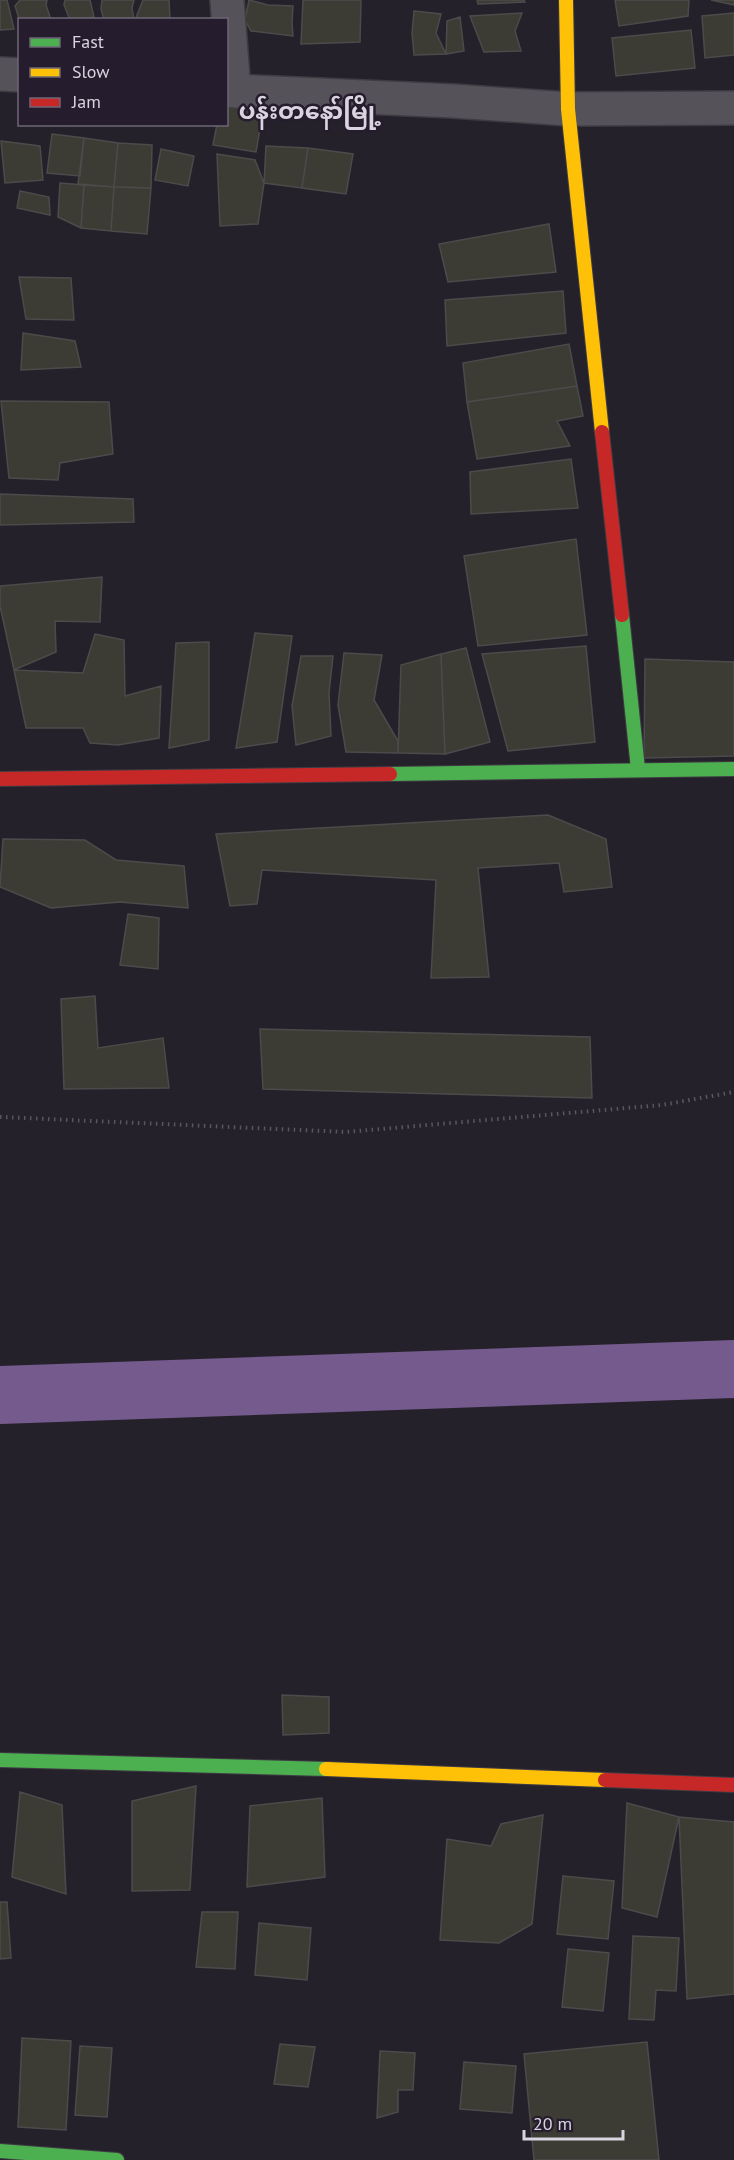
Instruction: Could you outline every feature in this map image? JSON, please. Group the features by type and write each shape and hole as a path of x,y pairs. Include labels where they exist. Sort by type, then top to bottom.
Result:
{"street":[{"path":"227,0 228,18"},
{"path":"566,0 568,109 638,769"},
{"path":"228,30 230,91 568,109 734,108"},
{"path":"0,74 18,75"},
{"path":"0,780 734,769"},
{"path":"0,1760 369,1770 734,1785"},
{"path":"0,2151 117,2160"}],"path":[{"path":"0,1117 346,1132 662,1105 734,1092"}],"building":[{"path":"0,0 7,0 14,29 0,30"},
{"path":"20,0 47,0 46,5 50,18 19,18 15,6"},
{"path":"65,0 90,0 94,17 69,18 64,5"},
{"path":"102,0 134,0 132,8 134,18 103,18"},
{"path":"143,0 169,0 170,18 136,18"},
{"path":"249,0 268,5 293,6 293,36 251,31 245,20"},
{"path":"303,0 361,0 360,42 301,44"},
{"path":"477,0 524,0 525,2 478,4"},
{"path":"615,0 689,0 688,16 619,26"},
{"path":"711,0 734,0 734,5"},
{"path":"414,11 441,14 436,33 446,54 414,55 412,33"},
{"path":"522,13 515,31 521,51 484,52 470,16"},
{"path":"734,13 734,55 705,58 702,16"},
{"path":"460,17 464,51 446,54 447,21"},
{"path":"691,30 695,68 616,76 612,38"},
{"path":"228,105 263,111 256,152 213,145 217,126 228,126"},
{"path":"52,134 84,138 80,176 47,173"},
{"path":"84,138 118,143 114,187 78,184"},
{"path":"1,141 40,146 43,180 5,183"},
{"path":"118,143 152,145 151,188 114,187"},
{"path":"266,146 308,148 302,188 264,183"},
{"path":"308,148 353,154 346,194 302,188"},
{"path":"161,149 194,156 188,186 155,180"},
{"path":"217,154 255,160 264,183 258,224 220,226"},
{"path":"60,183 84,185 81,228 58,217"},
{"path":"84,185 114,187 111,231 81,228"},
{"path":"114,187 151,188 147,234 111,231"},
{"path":"20,191 49,197 50,215 17,208"},
{"path":"549,224 556,272 448,282 439,244"},
{"path":"19,277 71,278 74,320 26,319"},
{"path":"563,291 566,333 447,346 445,300"},
{"path":"23,333 75,341 81,367 21,370"},
{"path":"569,344 577,386 467,402 463,363"},
{"path":"577,386 583,416 557,421 570,446 477,459 467,402"},
{"path":"1,401 109,402 113,454 60,463 58,480 9,478"},
{"path":"571,459 578,508 471,514 470,472"},
{"path":"0,494 133,499 134,522 0,525"},
{"path":"576,539 587,635 478,646 464,556"},
{"path":"102,577 100,622 55,621 56,652 14,670 0,606 0,586"},
{"path":"255,633 292,636 277,742 236,748"},
{"path":"95,634 124,640 125,696 161,686 159,738 118,745 90,743 83,728 26,728 14,670 83,673"},
{"path":"209,642 209,740 169,748 176,643"},
{"path":"586,646 595,742 508,751 482,654"},
{"path":"466,648 490,742 445,754 441,654"},
{"path":"344,653 382,655 374,700 398,741 398,753 346,752 338,705"},
{"path":"441,654 445,754 398,753 401,665"},
{"path":"301,656 333,656 329,693 331,736 296,745 292,706"},
{"path":"645,659 734,662 734,756 644,758"},
{"path":"548,815 606,839 612,887 564,892 559,863 478,868 489,977 431,978 436,880 262,870 257,904 230,906 216,834"},
{"path":"3,839 85,840 116,860 184,866 188,908 120,902 51,908 0,887"},
{"path":"128,914 159,918 158,969 120,965"},
{"path":"95,996 98,1048 163,1038 169,1088 64,1089 61,999"},
{"path":"260,1029 590,1037 592,1098 263,1089"},
{"path":"282,1695 329,1697 329,1733 283,1735"},
{"path":"196,1786 190,1890 132,1891 132,1801"},
{"path":"20,1792 62,1805 66,1894 12,1877"},
{"path":"322,1798 325,1877 247,1887 250,1806"},
{"path":"627,1803 679,1817 657,1917 622,1908"},
{"path":"543,1815 532,1924 499,1943 440,1940 447,1839 491,1846 501,1824"},
{"path":"679,1817 734,1822 734,1994 687,1999"},
{"path":"563,1876 614,1881 608,1939 557,1934"},
{"path":"0,1902 7,1902 11,1958 0,1959"},
{"path":"202,1912 238,1912 235,1969 196,1967"},
{"path":"259,1923 311,1928 307,1980 255,1975"},
{"path":"633,1936 679,1938 676,1991 656,1990 654,2020 629,2019"},
{"path":"568,1949 609,1953 603,2011 562,2007"},
{"path":"22,2038 71,2041 66,2130 18,2127"},
{"path":"647,2042 659,2160 534,2160 524,2054"},
{"path":"280,2044 315,2047 308,2087 274,2084"},
{"path":"80,2046 112,2048 107,2117 75,2115"},
{"path":"380,2051 415,2053 413,2090 398,2090 398,2112 377,2118"},
{"path":"464,2062 516,2066 512,2113 460,2109"}],"waterway":[{"path":"0,1395 734,1369"}],"traffic: fast":[{"path":"622,615 638,769"},
{"path":"390,774 734,769"},
{"path":"0,1760 326,1769"},
{"path":"0,2151 117,2160"}],"traffic: slow":[{"path":"566,0 568,109 602,432"},
{"path":"326,1769 605,1780"}],"traffic: jam":[{"path":"602,432 622,615"},
{"path":"0,779 390,774"},
{"path":"605,1780 734,1785"}],"district":[{"name":"ပန်းတနော်မြို့","path":"310,110"}]}
